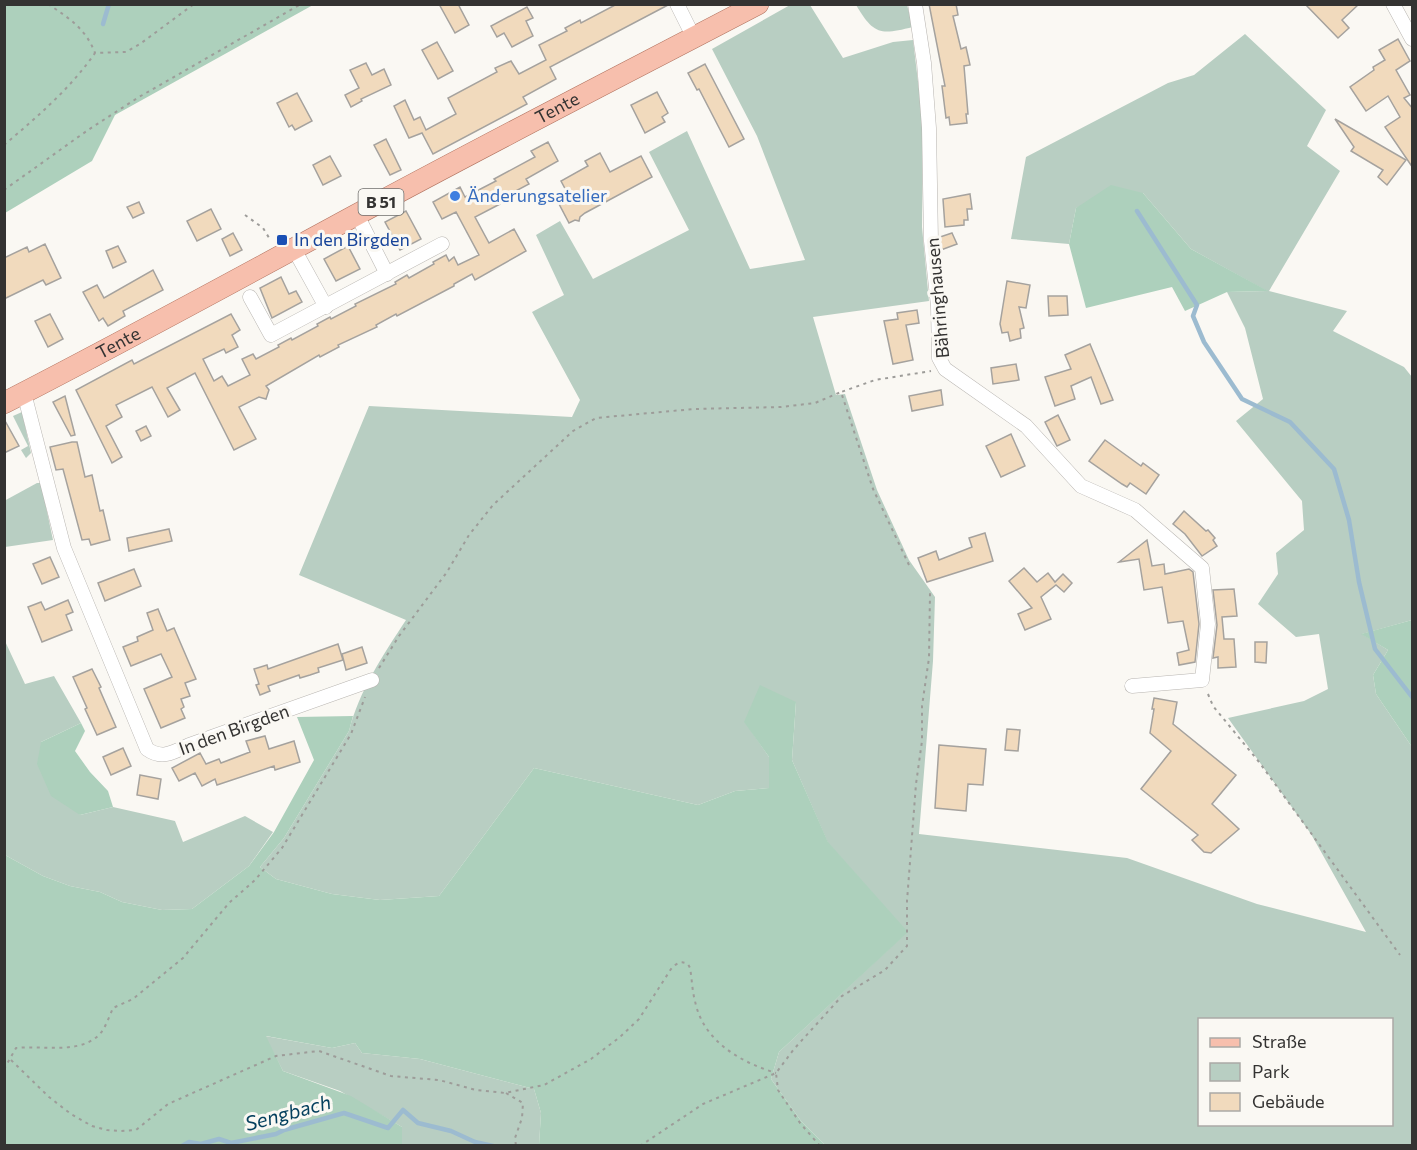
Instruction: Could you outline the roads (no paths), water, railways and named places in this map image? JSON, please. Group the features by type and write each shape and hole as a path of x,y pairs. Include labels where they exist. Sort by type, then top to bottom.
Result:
{"main road":[{"name":"Tente","path":"4,402 758,4"}],"street":[{"path":"676,4 694,38"},
{"name":"Bähringhausen","path":"915,4 924,63 929,128 931,241 938,306 939,358 945,369 1026,426 1081,486 1135,510 1202,568 1208,624 1202,680 1132,686"},
{"path":"1393,4 1413,39"},
{"path":"357,214 387,274"},
{"path":"250,297 271,335 442,244"},
{"path":"287,252 326,307"},
{"name":"In den Birgden","path":"24,393 64,548 147,749 158,755 171,754 189,745 372,680"}],"waterway":[{"path":"103,24 109,4"},
{"path":"1137,211 1197,305 1193,316 1204,342 1242,399 1290,422 1334,469 1349,520 1359,582 1375,649 1412,697"},
{"name":"Sengbach","path":"182,1146 189,1142 201,1144 219,1139 231,1143 276,1134 344,1113 388,1128 403,1110 418,1123 451,1131 475,1142 493,1146"}],"place":[{"name":"Änderungsatelier","path":"455,196"},
{"name":"In den Birgden","path":"282,240"}]}
